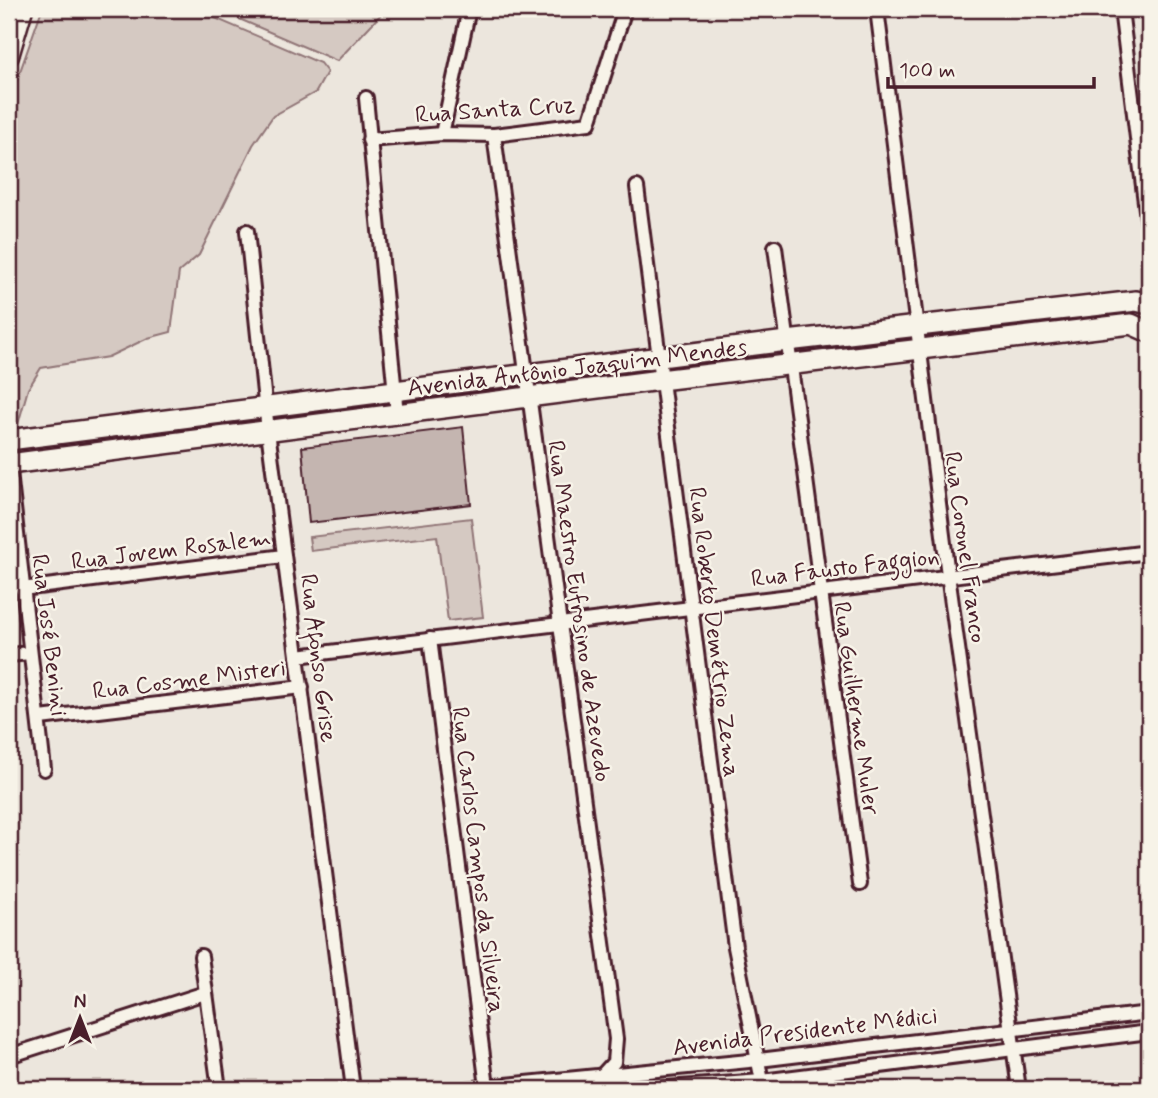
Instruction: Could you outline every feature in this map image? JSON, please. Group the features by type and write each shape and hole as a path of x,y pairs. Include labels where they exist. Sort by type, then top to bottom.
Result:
{"main road":[{"path":"9,57 23,9"},
{"name":"Avenida Antônio Joaquim Mendes","path":"9,440 658,360 787,341 1136,302 1149,304"},
{"name":"Avenida Antônio Joaquim Mendes","path":"9,464 918,348 1131,324 1149,332"}],"street":[{"path":"442,134 469,9"},
{"name":"Rua Santa Cruz","path":"369,140 442,134 494,135 589,123 625,9"},
{"name":"Rua Coronel Franco","path":"877,9 918,348 1019,1089"},
{"path":"1121,9 1149,234"},
{"path":"366,98 397,414"},
{"name":"Rua Maestro Eufrosino de Azevedo","path":"494,135 616,1039 614,1062 603,1074 601,1089"},
{"name":"Rua Roberto Demétrio Zema","path":"637,187 735,947 762,1081"},
{"name":"Rua Afonso Grise","path":"247,231 268,431 353,1089"},
{"name":"Rua Guilherme Muler","path":"775,247 860,884"},
{"name":"Rua José Benini","path":"9,464 44,769"},
{"name":"Rua Fausto Faggion","path":"297,656 1149,552"},
{"name":"Rua Jovem Rosalem","path":"22,589 284,556"},
{"name":"Rua Carlos Campos da Silveira","path":"430,639 487,1087"},
{"path":"9,655 30,653"},
{"name":"Rua Cosme Misteri","path":"40,718 302,687"},
{"path":"201,956 219,1089"},
{"path":"9,1056 205,993"},
{"name":"Avenida Presidente Médici","path":"466,1089 759,1060 1149,1013"},
{"name":"Avenida Presidente Médici","path":"654,1089 762,1081 1013,1047 1149,1032"},
{"path":"878,1044 881,1064"}],"shaded area":[{"path":"42,9 194,9 320,63 327,72 316,92 273,116 253,145 199,255 179,272 171,332 148,338 108,357 41,368 28,389 17,428 9,428 9,103"},
{"path":"216,9 386,9 337,61"},
{"path":"1149,24 1149,110 1140,32 1144,25"},
{"path":"895,336 898,343 803,356 801,353 805,348"},
{"path":"764,354 768,358 683,368 687,364"},
{"path":"632,370 637,375 552,385 556,380"},
{"path":"504,385 507,387 507,393 423,400 427,395"},
{"path":"369,404 374,408 289,418 293,414"},
{"path":"471,518 483,617 448,621 437,536 311,551 309,537"}],"building":[{"path":"463,427 471,504 309,523 302,447"}]}
